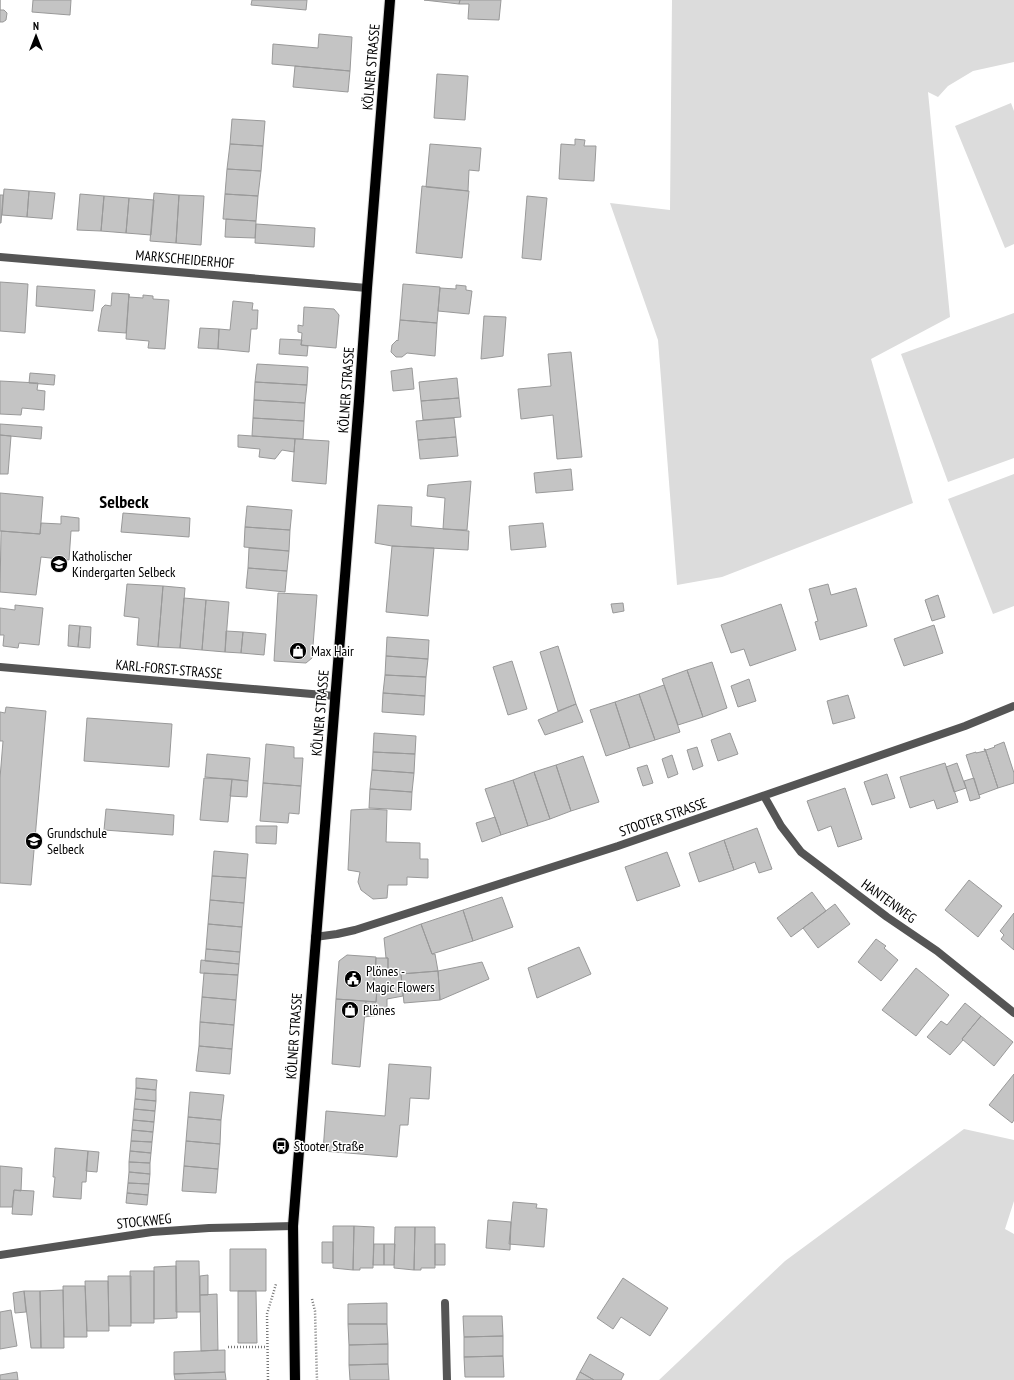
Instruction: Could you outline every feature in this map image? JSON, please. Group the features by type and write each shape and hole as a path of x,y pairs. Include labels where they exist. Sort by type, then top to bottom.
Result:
{"main road":[{"name":"KÖLNER STRASSE","path":"295,1380 293,1226 315,937 360,401 367,288 390,0"}],"street":[{"name":"MARKSCHEIDERHOF","path":"0,257 367,288"},
{"name":"KARL-FORST-STRASSE","path":"0,667 335,696"},
{"name":"STOOTER STRASSE","path":"315,937 355,930 618,846 965,726 1014,706"},
{"name":"HANTENWEG","path":"764,796 780,826 801,852 887,917 937,951 1014,1013"},
{"name":"STOCKWEG","path":"0,1255 152,1232 209,1228 293,1226"},
{"path":"445,1303 447,1380"}],"path":[{"path":"268,1380 267,1314 278,1277"},
{"path":"228,1347 268,1347"}],"shaded area":[{"path":"672,0 1014,0 1014,62 973,71 948,86 938,97 928,92 950,317 871,359 913,503 722,577 677,585 658,340 610,203 670,210"},
{"path":"1011,103 1014,111 1014,244 1005,248 955,126"},
{"path":"1014,313 1014,458 948,482 901,354"},
{"path":"1014,474 1014,606 993,614 948,499"},
{"path":"964,1129 1014,1140 1014,1201 1005,1229 1014,1234 1014,1380 659,1380 785,1261"}],"building":[{"path":"33,0 71,0 70,15 32,12"},
{"path":"252,0 307,0 306,10 251,5"},
{"path":"424,0 460,0 459,4"},
{"path":"460,0 501,0 499,20 468,19 469,4 459,4"},
{"path":"0,10 4,10 7,13 6,20 3,22 0,22"},
{"path":"319,34 352,37 350,71 272,64 273,44 318,48"},
{"path":"295,66 350,71 348,92 293,87"},
{"path":"437,74 468,76 465,120 434,118"},
{"path":"232,119 265,121 263,146 230,144"},
{"path":"575,139 585,140 584,146 596,146 594,181 559,179 561,144 575,145"},
{"path":"230,144 263,146 261,171 227,169"},
{"path":"430,144 481,148 479,171 469,170 468,191 426,187"},
{"path":"227,169 261,171 258,196 225,194"},
{"path":"422,186 469,191 462,258 416,253"},
{"path":"4,189 29,191 27,217 2,215"},
{"path":"29,191 55,193 52,219 27,217"},
{"path":"154,193 179,195 176,243 150,241"},
{"path":"80,194 104,196 101,231 77,230"},
{"path":"225,194 258,196 256,221 223,219"},
{"path":"0,195 3,195 1,223 0,223"},
{"path":"179,195 204,196 201,245 176,243"},
{"path":"104,196 129,198 126,233 101,231"},
{"path":"527,196 547,198 541,260 522,258"},
{"path":"129,198 154,200 151,235 126,233"},
{"path":"226,219 256,221 255,238 225,237"},
{"path":"256,224 315,228 314,247 255,243"},
{"path":"0,282 28,284 25,333 0,331"},
{"path":"403,284 440,287 437,323 400,320"},
{"path":"456,285 466,286 466,290 472,291 469,314 438,311 440,288 456,289"},
{"path":"37,286 95,290 93,311 36,306"},
{"path":"112,293 129,294 126,333 98,331 102,308 105,305 111,306"},
{"path":"129,294 129,297 143,298 143,295 153,296 153,299 169,300 165,349 148,348 149,341 126,339"},
{"path":"233,301 253,303 252,310 258,310 257,329 251,329 249,352 218,349 219,329 230,330"},
{"path":"304,307 334,309 339,315 336,348 301,345 302,333 298,332 298,325 303,326"},
{"path":"484,316 506,317 503,356 481,359"},
{"path":"400,320 437,323 435,356 407,353 402,357 396,357 391,352 392,345 397,340 398,341"},
{"path":"200,328 219,329 218,349 198,348"},
{"path":"280,339 302,340 301,345 308,346 307,356 279,354"},
{"path":"571,352 582,457 557,459 553,415 521,419 518,389 551,386 548,354"},
{"path":"257,364 308,367 307,385 255,382"},
{"path":"412,368 414,389 393,391 391,371"},
{"path":"30,373 55,375 54,385 29,383"},
{"path":"457,378 459,398 421,401 419,382"},
{"path":"0,381 38,383 37,390 45,391 44,410 22,408 21,415 0,414"},
{"path":"255,382 307,385 305,403 254,400"},
{"path":"459,398 461,417 423,420 421,401"},
{"path":"254,400 305,403 304,421 253,418"},
{"path":"253,418 304,421 303,439 252,436"},
{"path":"454,418 456,437 418,440 416,421"},
{"path":"0,424 42,427 41,439 0,435"},
{"path":"0,435 11,436 8,474 0,474"},
{"path":"238,435 295,439 294,452 282,450 275,459 259,457 260,449 238,447"},
{"path":"456,437 458,456 420,459 418,440"},
{"path":"295,439 329,441 326,484 292,481"},
{"path":"571,469 573,490 536,493 534,473"},
{"path":"471,481 467,530 443,529 445,498 427,496 428,485"},
{"path":"0,493 43,497 40,534 0,531"},
{"path":"378,505 412,507 411,526 469,531 468,550 392,546 375,543"},
{"path":"247,506 292,510 290,530 245,527"},
{"path":"123,513 190,518 189,537 121,532"},
{"path":"61,516 79,518 79,531 71,531 69,560 41,557 36,595 0,592 1,531 40,534 41,523 61,524"},
{"path":"543,523 546,547 511,550 509,526"},
{"path":"245,527 290,530 289,551 244,547"},
{"path":"392,546 434,548 428,616 386,612"},
{"path":"249,548 289,551 287,571 248,568"},
{"path":"248,568 287,571 285,592 246,588"},
{"path":"127,584 163,586 158,647 137,645 139,618 124,616"},
{"path":"828,584 831,595 856,588 867,626 820,640 815,622 818,621 809,589"},
{"path":"163,586 185,588 180,648 158,647"},
{"path":"278,593 317,595 312,658 306,663 274,661"},
{"path":"938,595 945,617 932,621 925,600"},
{"path":"184,598 206,600 202,650 180,648"},
{"path":"206,600 229,602 225,652 202,650"},
{"path":"623,603 624,611 613,613 611,604"},
{"path":"781,604 796,650 750,666 744,649 731,653 721,625"},
{"path":"15,605 43,608 39,645 19,643 18,648 3,646 4,635 0,635 0,608 15,610"},
{"path":"69,625 80,626 78,647 68,646"},
{"path":"934,625 943,653 904,666 894,639"},
{"path":"80,626 91,627 90,648 78,647"},
{"path":"226,631 243,632 241,653 225,652"},
{"path":"243,632 266,634 264,655 241,653"},
{"path":"387,637 429,640 428,659 386,656"},
{"path":"558,646 576,704 558,711 540,652"},
{"path":"386,656 428,659 426,677 385,675"},
{"path":"512,661 527,709 508,715 493,667"},
{"path":"712,662 727,708 703,717 687,670"},
{"path":"687,670 703,717 678,725 662,679"},
{"path":"385,675 426,677 425,696 383,693"},
{"path":"749,679 756,701 738,707 731,686"},
{"path":"664,685 680,732 655,740 639,694"},
{"path":"383,693 425,696 424,715 382,712"},
{"path":"639,694 655,740 630,748 615,702"},
{"path":"848,695 855,718 833,724 827,701"},
{"path":"615,702 630,748 606,756 590,710"},
{"path":"576,704 583,722 545,735 538,720"},
{"path":"6,707 46,711 31,885 0,883 0,778 3,741 0,741 0,712 5,713"},
{"path":"87,718 172,724 169,767 84,761"},
{"path":"374,733 416,736 415,754 373,752"},
{"path":"730,733 738,754 718,761 711,740"},
{"path":"1004,742 1014,773 1014,783 998,788 985,749 995,747 994,746"},
{"path":"266,744 294,747 294,758 303,758 301,786 263,783"},
{"path":"697,747 703,766 693,770 687,750"},
{"path":"985,749 998,788 979,795 966,755 985,751"},
{"path":"373,752 415,754 414,773 372,770"},
{"path":"207,754 250,758 248,781 205,777"},
{"path":"672,755 678,774 668,778 662,759"},
{"path":"583,756 599,802 571,811 556,765"},
{"path":"945,763 958,802 937,809 934,800 910,808 900,777"},
{"path":"957,763 966,788 954,792 946,767"},
{"path":"556,765 571,811 550,819 534,772"},
{"path":"647,765 653,783 643,786 637,768"},
{"path":"372,770 414,773 412,792 370,789"},
{"path":"534,772 550,819 528,826 513,780"},
{"path":"887,774 895,798 872,805 864,782"},
{"path":"204,778 232,779 228,822 200,820"},
{"path":"974,778 980,798 970,801 964,781"},
{"path":"232,779 248,781 247,797 230,796"},
{"path":"513,780 528,826 501,835 485,789"},
{"path":"263,783 301,786 299,814 289,813 288,823 260,821"},
{"path":"845,788 862,839 838,847 831,826 818,831 807,801"},
{"path":"370,789 412,792 411,810 369,808"},
{"path":"106,809 174,815 173,835 104,830"},
{"path":"351,810 387,810 386,842 420,843 420,859 428,859 428,878 407,877 407,885 388,885 387,898 373,899 361,890 358,882 360,872 348,870"},
{"path":"495,817 501,835 482,842 476,823"},
{"path":"256,826 277,826 276,844 256,843"},
{"path":"757,828 772,869 759,873 755,862 734,870 724,840"},
{"path":"724,840 734,870 699,882 689,853"},
{"path":"214,851 248,854 246,878 212,876"},
{"path":"667,852 680,886 637,901 625,867"},
{"path":"212,876 246,878 244,903 210,900"},
{"path":"969,880 1002,906 978,937 945,910"},
{"path":"812,892 826,911 791,937 777,918"},
{"path":"502,897 513,927 473,941 463,910"},
{"path":"210,900 244,903 242,927 208,924"},
{"path":"835,904 850,924 818,948 803,928"},
{"path":"463,910 473,941 432,954 421,924"},
{"path":"1014,913 1014,950 1001,939 1004,935 1000,931"},
{"path":"208,924 242,927 240,952 206,949"},
{"path":"421,924 432,954 435,954 438,971 388,975 388,958 386,958 384,938"},
{"path":"876,939 886,946 884,948 898,960 881,981 858,962"},
{"path":"579,947 591,974 537,998 528,968"},
{"path":"206,949 240,952 239,964 205,961"},
{"path":"347,955 376,957 373,989 377,989 376,1002 336,999 339,961"},
{"path":"376,958 388,958 388,971 375,972"},
{"path":"201,960 239,964 238,975 200,973"},
{"path":"482,962 489,979 440,1000 438,971"},
{"path":"916,968 949,995 916,1036 882,1010"},
{"path":"388,971 388,975 401,974 403,996 387,999 387,1014 364,1017 366,1001 376,1002 377,989 373,989 375,972"},
{"path":"438,971 440,1000 404,1003 401,974"},
{"path":"204,973 238,975 236,1000 202,997"},
{"path":"202,997 236,1000 234,1025 200,1022"},
{"path":"336,999 366,1001 360,1067 332,1064"},
{"path":"965,1003 981,1016 950,1055 927,1037 941,1021 947,1025"},
{"path":"981,1016 1013,1042 994,1066 962,1039"},
{"path":"200,1022 234,1025 232,1049 199,1046"},
{"path":"199,1046 232,1049 230,1074 196,1071"},
{"path":"389,1064 431,1067 429,1099 410,1098 408,1125 400,1125 397,1157 323,1151 326,1111 385,1116"},
{"path":"1014,1074 1014,1120 1012,1123 989,1105"},
{"path":"136,1078 157,1080 156,1090 136,1088"},
{"path":"136,1088 156,1090 156,1101 135,1099"},
{"path":"190,1092 224,1095 221,1120 188,1117"},
{"path":"135,1099 156,1101 155,1111 134,1109"},
{"path":"134,1109 155,1111 154,1122 133,1120"},
{"path":"188,1117 221,1120 220,1144 186,1141"},
{"path":"133,1120 154,1122 153,1132 132,1130"},
{"path":"132,1130 153,1132 152,1142 131,1141"},
{"path":"131,1141 152,1142 151,1153 130,1151"},
{"path":"186,1141 220,1144 218,1169 184,1166"},
{"path":"55,1148 88,1151 86,1182 82,1182 81,1199 53,1197"},
{"path":"88,1151 99,1152 97,1172 86,1171"},
{"path":"130,1151 151,1153 150,1163 129,1162"},
{"path":"129,1162 150,1163 150,1174 129,1172"},
{"path":"0,1166 22,1168 21,1191 14,1190 12,1207 0,1207"},
{"path":"184,1166 218,1169 216,1193 182,1191"},
{"path":"129,1172 150,1174 149,1184 128,1183"},
{"path":"128,1183 149,1184 148,1195 127,1193"},
{"path":"14,1190 34,1191 32,1215 12,1214"},
{"path":"127,1193 148,1195 147,1205 126,1203"},
{"path":"513,1202 537,1204 536,1208 547,1209 544,1247 509,1244"},
{"path":"488,1220 511,1222 510,1250 486,1248"},
{"path":"333,1226 354,1226 353,1270 333,1268"},
{"path":"354,1226 374,1227 373,1268 360,1268 360,1270 353,1270"},
{"path":"395,1227 415,1227 414,1270 394,1268"},
{"path":"415,1227 435,1227 435,1268 421,1268 421,1270 414,1270"},
{"path":"322,1242 333,1242 333,1263 322,1263"},
{"path":"374,1244 384,1244 384,1265 373,1265"},
{"path":"384,1244 395,1244 394,1265 384,1265"},
{"path":"435,1244 445,1244 445,1265 435,1265"},
{"path":"230,1249 266,1249 266,1291 230,1291"},
{"path":"176,1261 199,1261 200,1312 176,1312"},
{"path":"176,1266 177,1318 154,1319 154,1267"},
{"path":"130,1271 154,1271 154,1323 131,1323"},
{"path":"208,1275 208,1295 200,1295 200,1276"},
{"path":"108,1276 131,1276 131,1326 109,1326"},
{"path":"623,1278 668,1308 650,1336 621,1317 613,1329 597,1318"},
{"path":"85,1281 108,1281 109,1331 87,1331"},
{"path":"63,1286 85,1286 87,1337 64,1337"},
{"path":"63,1290 64,1348 41,1348 40,1291"},
{"path":"24,1291 26,1312 15,1313 13,1293"},
{"path":"24,1291 40,1291 41,1348 31,1348"},
{"path":"238,1291 256,1291 257,1343 238,1343"},
{"path":"217,1294 218,1350 201,1351 200,1295"},
{"path":"387,1303 387,1324 348,1324 348,1304"},
{"path":"11,1310 17,1346 0,1349 0,1312"},
{"path":"463,1316 502,1316 503,1336 464,1337"},
{"path":"348,1324 387,1324 388,1344 349,1345"},
{"path":"503,1336 503,1356 464,1357 464,1337"},
{"path":"388,1344 388,1364 349,1365 349,1345"},
{"path":"225,1350 225,1372 174,1374 174,1352"},
{"path":"590,1354 624,1374 621,1380 594,1380 580,1372"},
{"path":"503,1356 504,1377 465,1377 464,1357"},
{"path":"388,1364 389,1380 350,1380 349,1365"},
{"path":"17,1372 18,1380 0,1380 0,1375"},
{"path":"225,1372 226,1380 175,1380 174,1374"},
{"path":"580,1372 594,1380 576,1380"}],"place":[{"name":"Katholischer Kindergarten Selbeck","path":"59,564"},
{"name":"Max Hair","path":"298,651"},
{"name":"Grundschule Selbeck","path":"34,841"},
{"name":"Plönes - Magic Flowers","path":"353,979"},
{"name":"Plönes","path":"350,1010"},
{"name":"Stooter Straße","path":"281,1146"}],"district":[{"name":"Selbeck","path":"124,502"}]}
